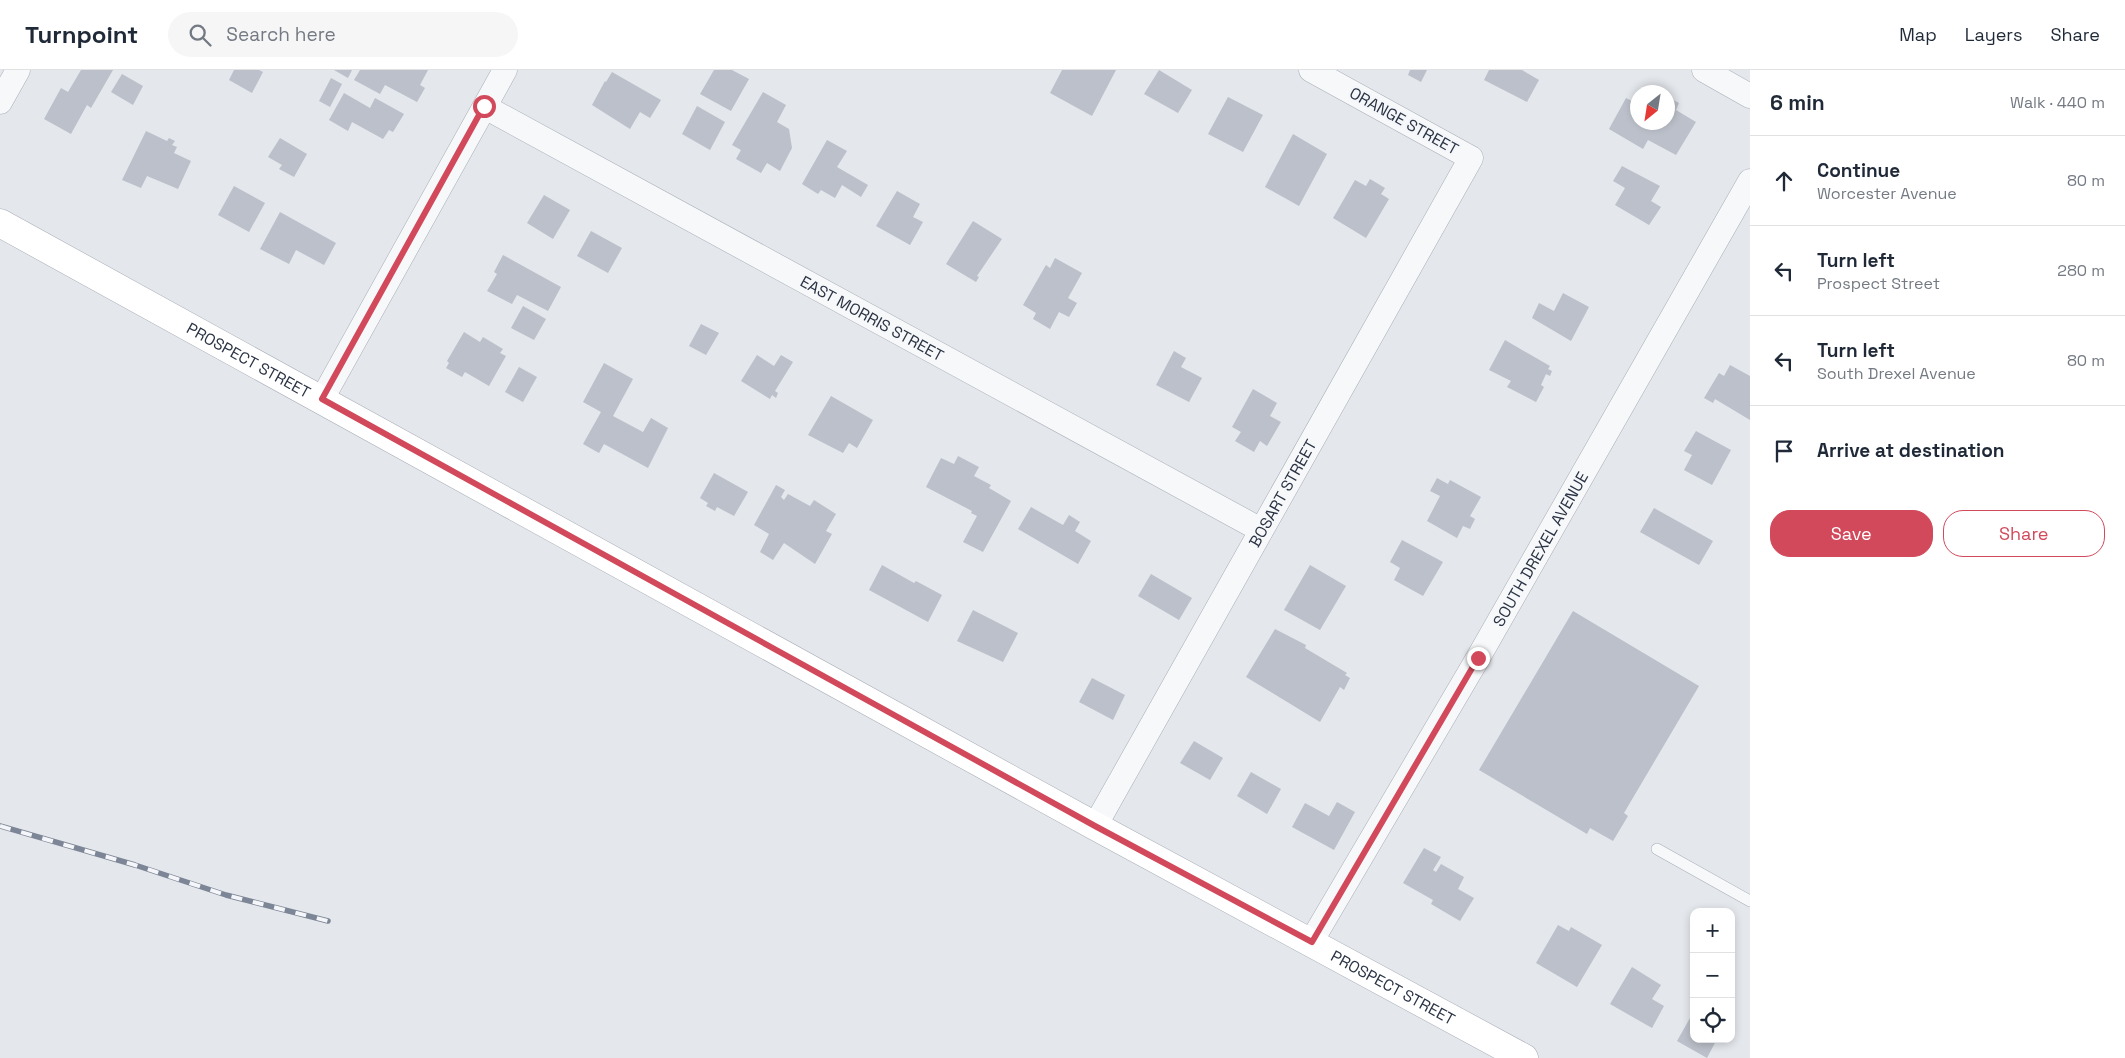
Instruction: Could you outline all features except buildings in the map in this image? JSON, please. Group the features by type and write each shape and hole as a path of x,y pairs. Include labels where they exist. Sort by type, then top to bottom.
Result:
{"main road":[{"name":"PROSPECT STREET","path":"0,223 1095,826 1524,1058"}],"street":[{"path":"322,399 505,70"},
{"name":"ORANGE STREET","path":"1311,70 1471,158"},
{"path":"1704,70 1750,96"},
{"name":"EAST MORRIS STREET","path":"484,106 1261,530"},
{"name":"BOSART STREET","path":"1095,826 1471,158"},
{"name":"SOUTH DREXEL AVENUE","path":"1312,942 1478,658 1750,180"}],"lane":[{"path":"1657,849 1750,901"}],"railway":[{"path":"0,826 135,865 226,895 328,921"}],"route":[{"path":"484,106 322,399 1095,826 1312,942 1478,658"}]}
